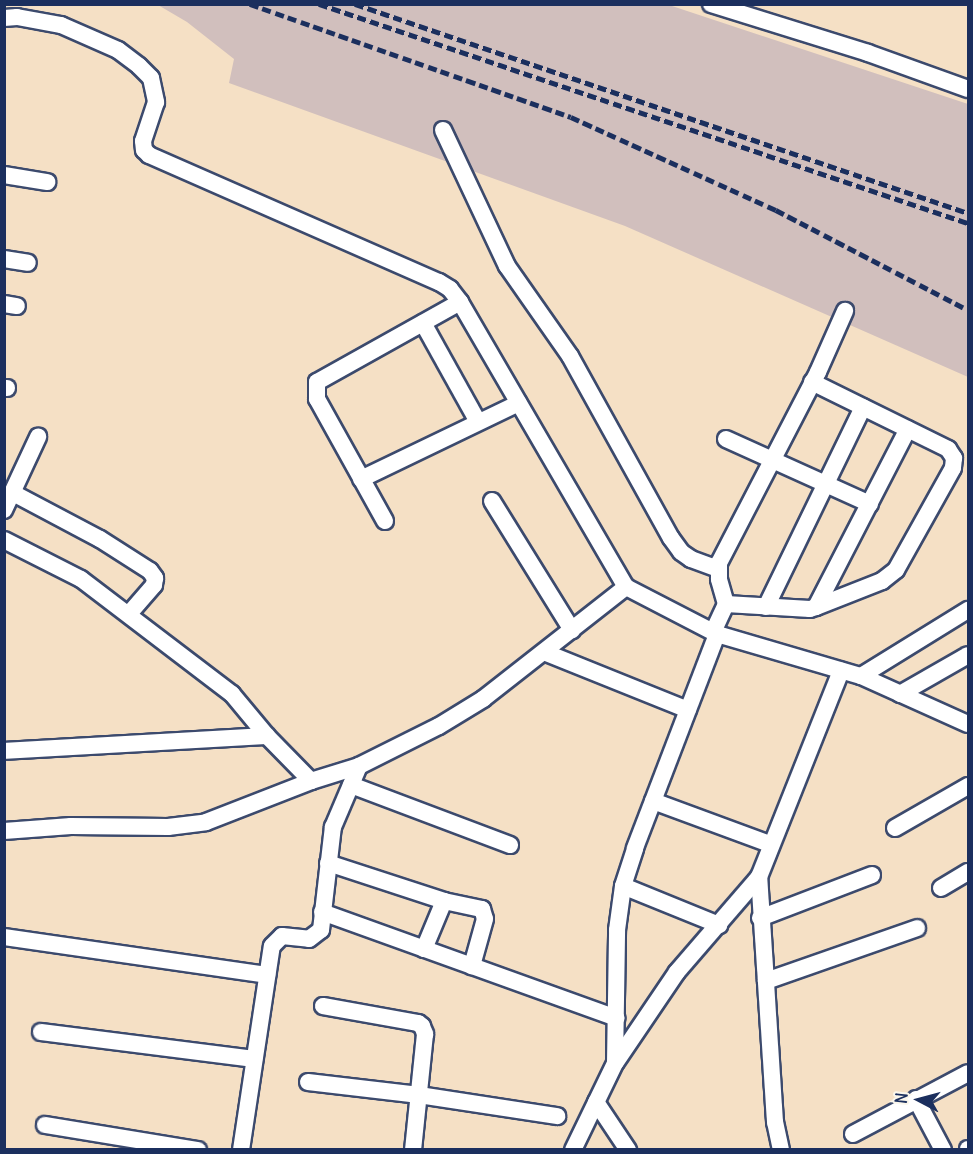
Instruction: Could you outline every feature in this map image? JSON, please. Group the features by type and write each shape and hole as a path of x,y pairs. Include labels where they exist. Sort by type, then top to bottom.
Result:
{"street":[{"path":"711,4 763,12 969,89"},
{"path":"4,18 17,17 61,25 118,50 152,78 156,102 143,141 144,150 149,155 439,282 460,302 626,587 715,633 861,676 969,724"},
{"path":"443,130 507,266 570,356 671,538 681,552 691,559 718,569"},
{"path":"4,175 47,182"},
{"path":"4,259 28,263"},
{"path":"385,521 317,399 317,382 460,302"},
{"path":"615,1063 617,930 623,886 726,604 718,569 845,311"},
{"path":"423,322 478,422"},
{"path":"726,604 810,609 882,581 896,570 953,468 954,458 948,449 812,382"},
{"path":"361,478 519,403"},
{"path":"766,607 864,407"},
{"path":"816,607 908,429"},
{"path":"4,510 38,437"},
{"path":"726,439 825,486 870,504"},
{"path":"13,493 100,539 150,571 155,578 154,585 129,614"},
{"path":"492,501 572,630"},
{"path":"4,540 81,579 232,694 267,736 311,781"},
{"path":"4,831 71,826 168,827 206,822 311,781 359,766 439,726 483,699 626,587"},
{"path":"861,676 969,610"},
{"path":"544,652 688,710"},
{"path":"900,694 969,655"},
{"path":"782,1149 775,1122 759,877 770,844 842,671"},
{"path":"4,751 267,736"},
{"path":"241,1149 272,946 282,936 314,938 321,930 333,827 359,766"},
{"path":"351,785 510,845"},
{"path":"895,828 969,786"},
{"path":"653,801 770,844"},
{"path":"327,863 444,901 482,909 485,913 472,966"},
{"path":"941,888 969,872"},
{"path":"760,918 872,874"},
{"path":"573,1149 615,1063 677,972 759,877"},
{"path":"623,886 719,925"},
{"path":"424,949 444,901"},
{"path":"322,912 617,1018"},
{"path":"766,981 917,928"},
{"path":"4,937 267,975"},
{"path":"323,1006 418,1023 422,1026 425,1034 413,1149"},
{"path":"41,1032 254,1059"},
{"path":"853,1134 969,1073"},
{"path":"308,1082 419,1095 556,1116"},
{"path":"916,1099 943,1149"},
{"path":"596,1102 628,1149"},
{"path":"45,1125 198,1149"}],"shaded area":[{"path":"158,5 669,5 968,104 968,377 625,226 229,83 234,59 187,22"}],"railway":[{"path":"250,4 571,117 776,210 968,310"},
{"path":"319,4 968,223"},
{"path":"355,4 968,213"}]}
